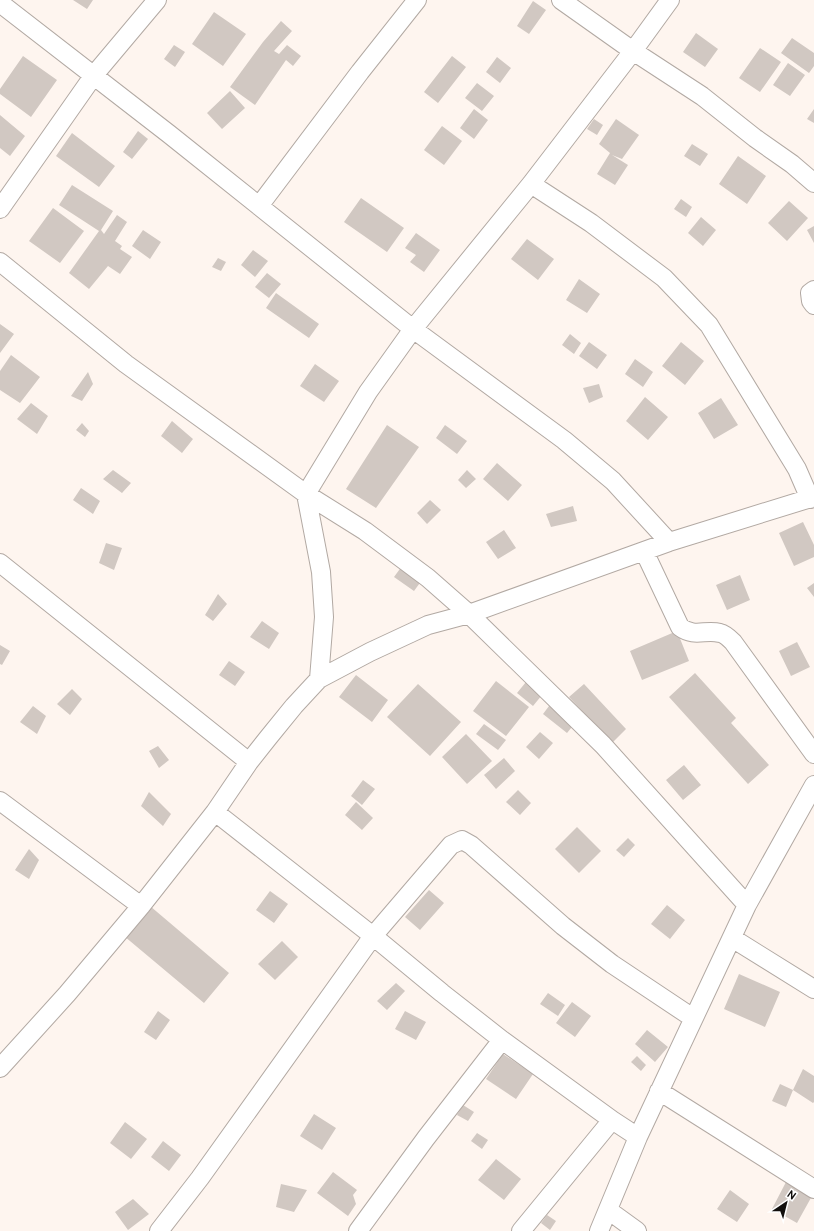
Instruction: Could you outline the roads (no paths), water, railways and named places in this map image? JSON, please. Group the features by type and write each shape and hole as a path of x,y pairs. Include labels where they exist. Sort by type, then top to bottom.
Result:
{"street":[{"path":"0,209 94,75 157,0"},
{"path":"259,206 416,0"},
{"path":"561,0 633,51 702,96 755,138 792,164 814,183"},
{"path":"319,679 324,617 322,572 306,494 368,392 413,329 531,184 633,51 670,0"},
{"path":"0,3 94,75 413,329 564,440 613,481 669,542"},
{"path":"0,1068 67,994 141,906 216,812 249,762 294,706 319,679 370,652 428,625 469,614 669,542 812,498 797,469 709,325 664,278 591,222 531,184"},
{"path":"0,262 126,364 306,494 377,540 428,578 469,614 603,745 747,905"},
{"path":"814,290 810,293 811,301 814,305"},
{"path":"644,551 680,627 691,633 719,633 727,636 733,642 814,754"},
{"path":"0,563 249,762"},
{"path":"600,1231 638,1137 747,905 814,785"},
{"path":"2,805 141,906"},
{"path":"216,812 502,1040 612,1120 638,1137"},
{"path":"159,1231 200,1178 372,936 451,845 462,840 471,845 563,926 612,964 693,1018"},
{"path":"732,938 814,989"},
{"path":"358,1231 426,1138 502,1040"},
{"path":"659,1091 814,1189"},
{"path":"521,1231 612,1120"},
{"path":"608,1210 637,1231"}]}
